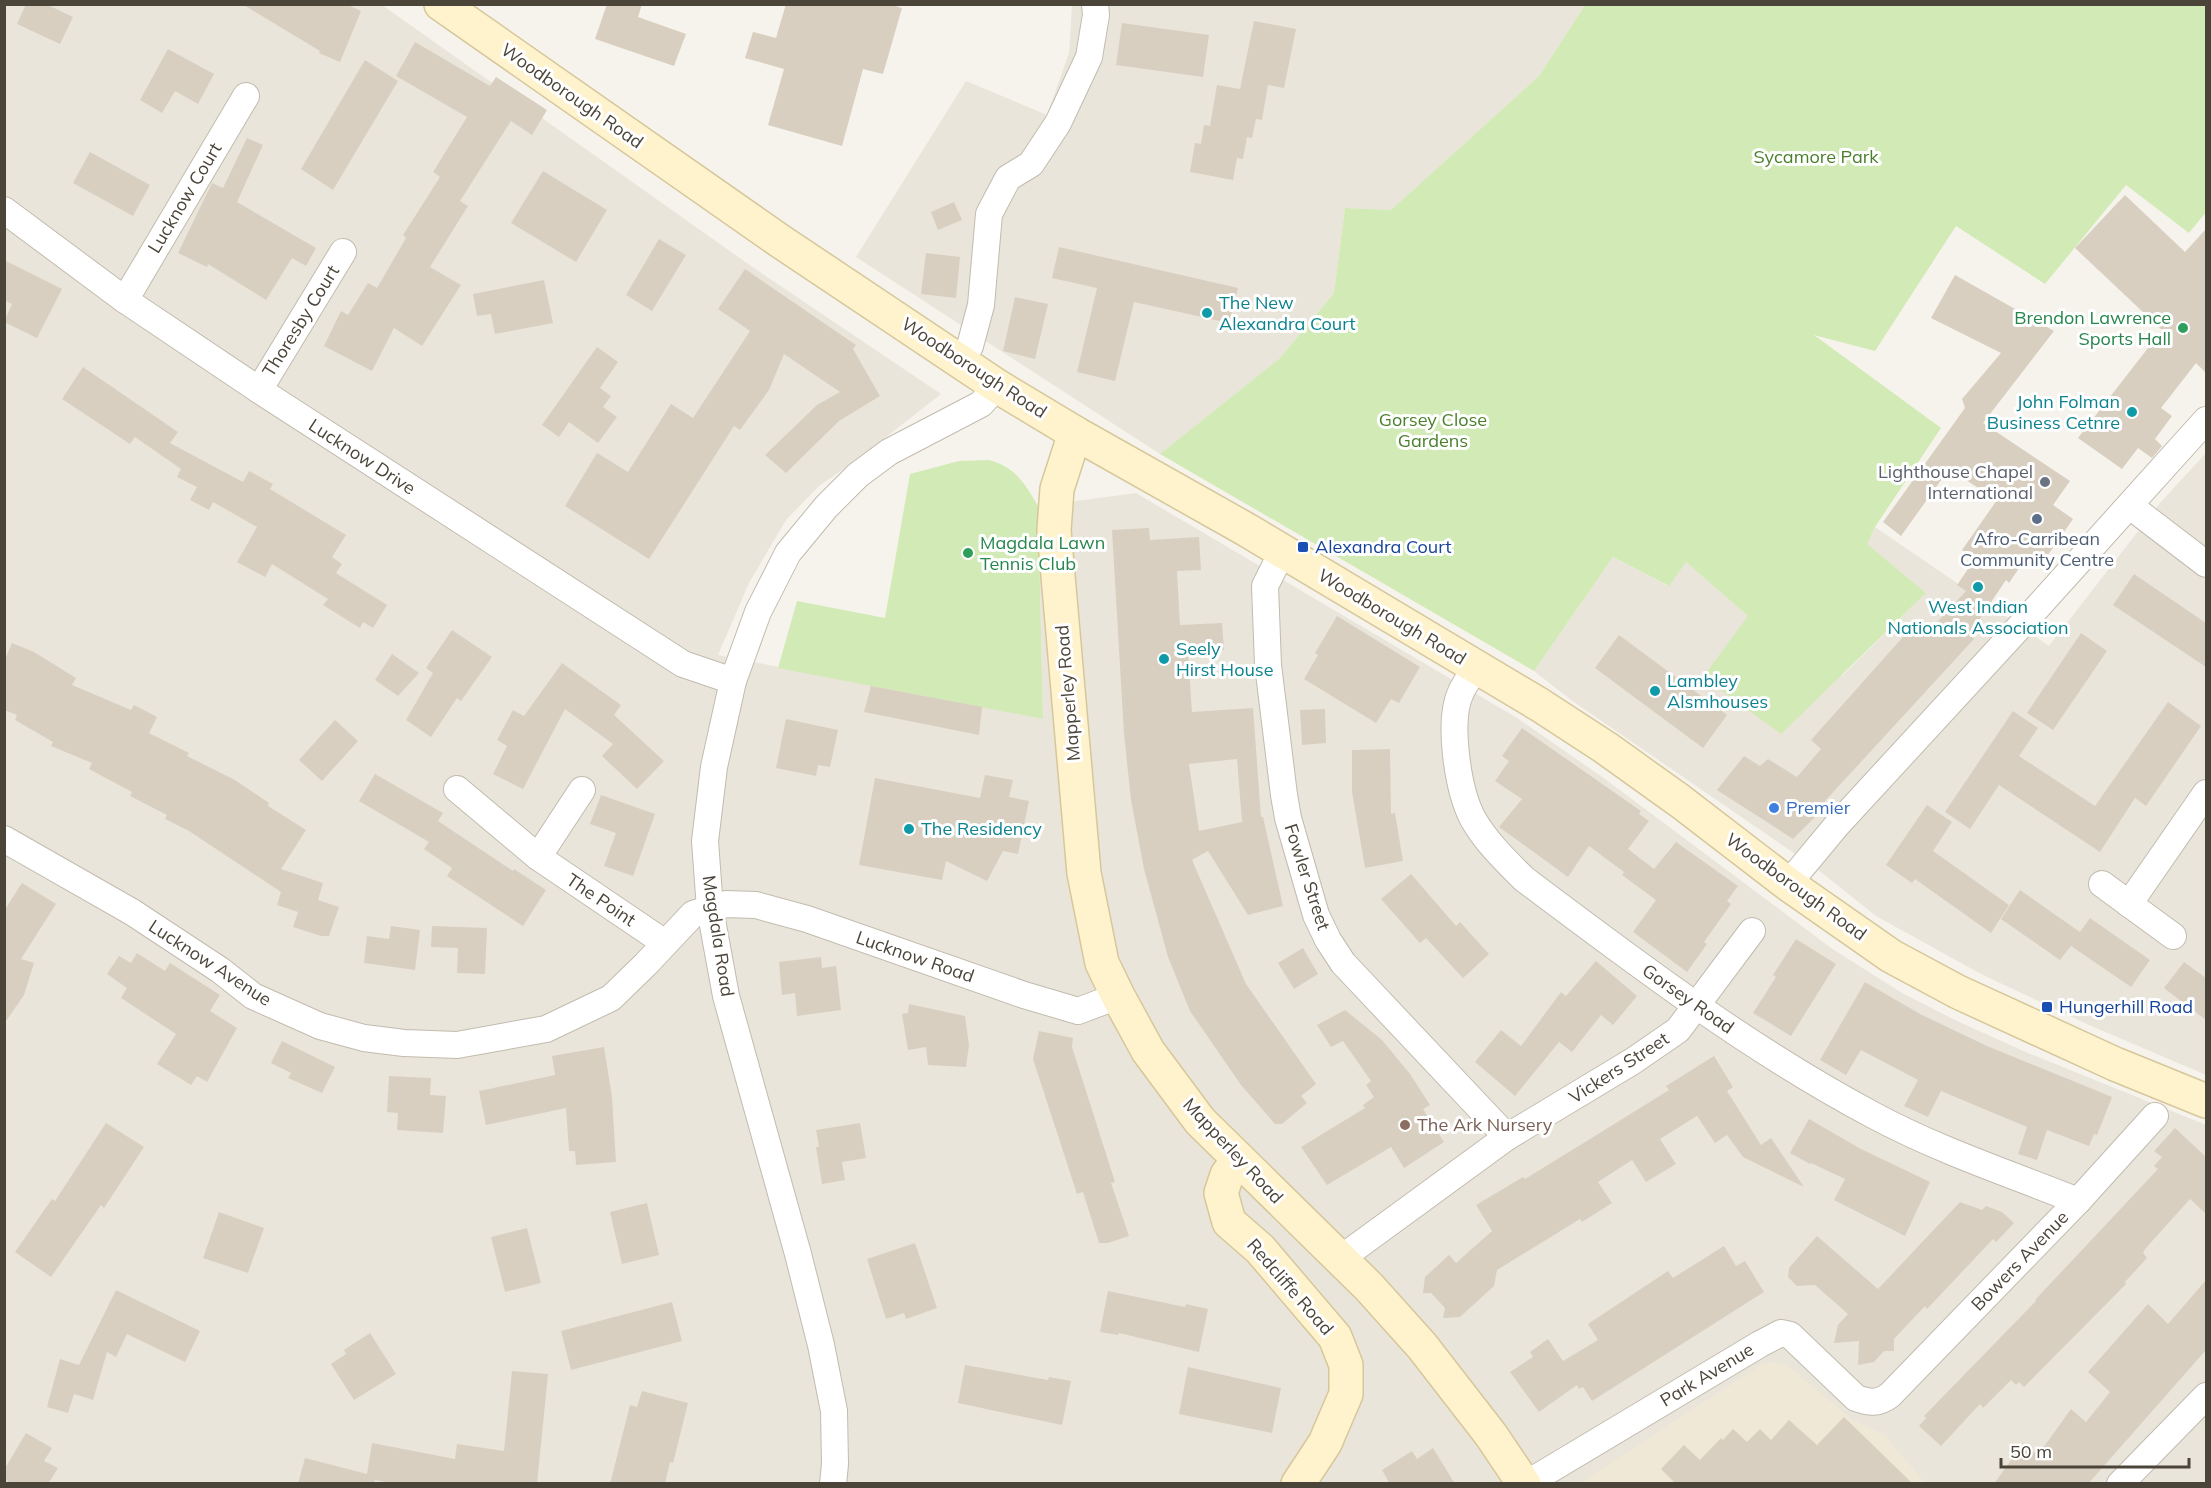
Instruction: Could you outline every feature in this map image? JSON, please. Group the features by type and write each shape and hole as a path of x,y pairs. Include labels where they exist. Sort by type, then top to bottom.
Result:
{"main road":[{"name":"Woodborough Road","path":"441,4 780,241 960,359 997,386 1246,530 1540,705 1606,748 1680,801 1788,884 1892,956 1958,992 2115,1064 2206,1101"},
{"name":"Mapperley Road","path":"1075,433 1057,489 1054,530 1084,873 1102,963 1148,1051 1200,1121 1369,1287 1422,1346 1491,1435 1525,1484"},
{"name":"Redcliffe Road","path":"1238,1160 1227,1175 1221,1193 1229,1222 1260,1250 1335,1337 1346,1365 1346,1394 1325,1443 1298,1484"}],"street":[{"path":"960,359 970,346 981,305 989,214 1008,178 1031,164 1058,123 1089,57 1096,15 1095,4"},
{"name":"Lucknow Court","path":"125,300 246,96"},
{"name":"Lucknow Drive","path":"4,210 125,300 259,390 683,664 733,681"},
{"name":"Thoresby Court","path":"259,390 344,252"},
{"name":"Magdala Road","path":"832,1484 835,1464 834,1411 821,1346 798,1254 726,996 710,909 705,841 714,767 733,681 758,612 788,553 826,507 858,475 889,452 981,404 997,386"},
{"path":"1788,884 1837,825 2206,420"},
{"path":"2130,506 2206,564"},
{"name":"Fowler Street","path":"1282,552 1265,586 1268,665 1287,818 1316,915 1343,963 1507,1137"},
{"name":"Gorsey Road","path":"1476,668 1460,693 1455,724 1457,765 1463,793 1473,818 1500,856 1524,879 1696,1006 1783,1064 1875,1116 1937,1145 2078,1201"},
{"name":"The Point","path":"457,789 538,857 664,943"},
{"path":"538,857 582,790"},
{"path":"2129,904 2206,793"},
{"name":"Lucknow Avenue","path":"4,839 132,912 220,970 253,996 320,1026 364,1038 404,1043 458,1045 546,1029 611,998 693,914 710,909"},
{"path":"2102,884 2173,936"},
{"name":"Lucknow Road","path":"710,909 726,904 756,905 807,919 1024,995 1078,1011 1118,996"},
{"name":"Vickers Street","path":"1341,1259 1507,1137 1634,1061 1677,1030 1752,931"},
{"name":"Bowers Avenue","path":"1881,1402 2078,1201 2155,1116"},
{"name":"Park Avenue","path":"1525,1484 1780,1333 1790,1335 1856,1398 1870,1403 1881,1402"},
{"path":"2120,1484 2206,1396"}],"shaded area":[{"path":"5,5 382,5 751,266 941,394 858,459 819,486 786,520 749,583 718,655 1043,719 1038,506 1136,493 1517,718 1605,779 1831,948 1902,993 2028,1053 2206,1125 2206,1483 5,1484"},
{"path":"1072,5 1585,5 1539,76 1391,210 1345,208 1334,293 1280,358 1160,454 856,257 966,81 1047,115 1069,53"},
{"path":"2206,453 2206,1075 2089,1025 1981,974 1876,916 1817,869 1571,700 1534,671 1613,557 1668,586 1686,562 1748,616 1842,676 1926,593 1866,544 1875,527 2049,646 2160,503"},
{"path":"1773,1362 1787,1365 1851,1419 1884,1434 1925,1483 1578,1484 1761,1365"}],"green space":[{"path":"1585,5 2206,5 2206,212 2189,233 2126,185 2045,284 1956,226 1875,351 1814,335 1941,428 1875,527 1867,544 1926,593 1781,734 1703,677 1748,616 1686,562 1669,586 1613,557 1534,671 1160,454 1280,358 1334,293 1345,208 1391,210 1539,76"},
{"name":"Magdala Lawn Tennis Club","path":"989,460 1013,472 1029,490 1038,506 1043,719 778,668 797,601 885,618 910,474 959,461"}],"building":[{"path":"26,4 46,4 73,17 60,44 17,24"},
{"path":"242,4 346,4 361,11 340,62 319,53 320,51"},
{"path":"607,4 642,4 638,17 686,34 674,66 595,39"},
{"path":"786,4 889,4 902,8 883,74 863,69 842,146 768,125 784,69 745,58 753,32 776,38"},
{"path":"1254,21 1296,29 1284,88 1268,85 1262,120 1256,119 1252,138 1247,137 1243,159 1237,158 1233,180 1190,172 1195,143 1201,144 1204,125 1210,126 1217,85 1240,89"},
{"path":"1122,23 1209,35 1203,77 1116,65"},
{"path":"415,42 490,86 496,77 547,110 532,135 511,121 460,201 468,206 430,267 461,285 422,346 394,328 372,371 324,346 341,311 348,315 368,283 377,288 406,238 403,235 440,177 433,172 467,117 396,76"},
{"path":"168,49 214,74 198,104 175,91 162,113 140,100"},
{"path":"365,60 398,81 333,190 301,169"},
{"path":"247,138 263,145 237,202 316,248 306,266 292,258 266,300 208,264 207,267 178,253 212,183 223,188"},
{"path":"90,152 150,185 133,216 73,183"},
{"path":"543,171 607,210 576,262 511,223"},
{"path":"2125,195 2185,252 2206,229 2206,373 2196,363 2161,408 2172,416 2155,439 2162,446 2152,458 2138,448 2122,469 2078,438 2162,330 2075,248"},
{"path":"954,202 962,220 938,230 931,212"},
{"path":"659,239 686,255 652,311 626,295"},
{"name":"The New Alexandra Court","path":"1059,247 1238,288 1229,323 1134,302 1115,381 1077,372 1097,288 1052,278"},
{"path":"926,253 960,257 956,298 921,294"},
{"path":"4,260 62,289 37,338 4,322 12,304 4,300"},
{"path":"745,269 856,345 853,349 880,396 839,421 786,473 765,455 817,405 840,392 784,354 769,390 740,430 734,426 649,559 565,506 597,453 628,472 671,404 693,418 750,331 718,309"},
{"path":"1955,275 2054,331 1983,423 2070,481 2053,505 2073,519 2039,568 2026,558 2009,583 2006,580 1969,635 1974,639 1825,801 1828,804 1793,839 1717,790 1744,756 1760,766 1768,759 1797,777 1821,749 1811,740 1919,619 1930,630 1966,591 1957,585 1975,559 1962,550 1997,500 1949,469 1901,536 1883,522 1965,408 1962,399 2001,353 1931,318"},
{"path":"544,280 553,323 495,334 491,314 477,316 473,294"},
{"path":"1015,297 1048,304 1035,359 1003,351"},
{"path":"597,347 618,362 600,388 611,396 603,407 617,417 598,443 569,422 559,437 542,425"},
{"path":"83,367 178,432 170,443 243,482 249,471 273,484 270,489 346,535 332,557 342,564 336,573 387,605 373,628 363,622 360,628 323,605 328,599 272,564 265,577 237,562 257,527 213,502 209,510 190,500 197,487 177,477 181,469 135,437 130,444 62,399"},
{"path":"1149,528 1150,540 1199,537 1201,570 1177,571 1180,625 1222,623 1224,650 1188,652 1192,712 1253,708 1261,817 1263,817 1283,906 1248,915 1208,851 1192,860 1246,984 1316,1084 1301,1096 1307,1103 1282,1124 1275,1124 1241,1085 1190,1011 1168,957 1144,869 1131,800 1124,734 1112,530","holes":["1237,759 1242,822 1199,831 1189,764"]},
{"path":"2134,574 2206,623 2206,667 2113,605"},
{"path":"1337,616 1420,667 1399,703 1391,699 1376,723 1304,679 1318,655 1315,653"},
{"path":"452,630 492,657 461,701 457,698 431,737 406,720 433,673 426,668"},
{"path":"2081,633 2107,651 2053,730 2027,713"},
{"name":"Lambley Alsmhouses","path":"1619,635 1727,715 1703,748 1595,668"},
{"path":"12,643 34,652 76,678 72,685 131,710 134,705 157,717 149,733 189,753 187,756 235,780 269,803 268,806 306,830 281,869 323,883 318,900 339,907 329,936 321,936 293,927 298,912 277,905 281,892 189,831 165,819 167,815 130,796 132,792 89,769 92,763 51,746 53,742 15,720 17,715 4,710 4,662"},
{"path":"392,654 419,673 398,696 375,680"},
{"path":"562,663 621,705 614,715 664,761 637,789 602,756 613,744 565,709 523,789 493,774 507,746 497,740 513,710 524,716"},
{"path":"871,686 982,707 979,735 864,712"},
{"path":"2168,702 2201,726 2146,806 2135,798 2100,852 1999,785 1970,829 1945,812 2013,711 2038,728 2019,756 2095,806"},
{"path":"1325,709 1326,743 1302,745 1300,710"},
{"path":"786,719 838,730 830,767 818,765 816,776 776,768"},
{"path":"335,720 358,741 322,781 299,760"},
{"path":"1522,728 1641,811 1639,814 1649,821 1628,849 1654,869 1676,842 1738,886 1727,901 1731,904 1704,942 1707,944 1687,972 1633,932 1656,900 1622,875 1624,872 1589,846 1568,877 1499,827 1522,799 1495,781 1509,761 1502,756"},
{"path":"1390,749 1391,814 1395,813 1403,861 1365,868 1352,792 1352,750"},
{"path":"375,774 443,813 438,821 546,890 523,926 447,876 452,868 424,849 429,842 359,801"},
{"path":"985,775 1013,780 1009,797 1029,801 1018,854 1003,851 987,881 946,861 942,880 859,865 875,778 980,798"},
{"path":"601,795 655,814 633,876 604,866 616,833 590,824"},
{"path":"1927,805 1952,822 1933,851 2009,905 1991,933 1915,879 1912,883 1886,865"},
{"path":"1411,874 1456,926 1460,922 1489,954 1463,978 1426,938 1420,943 1381,899"},
{"path":"22,883 56,904 21,959 34,963 24,995 4,1024 4,911"},
{"path":"2020,890 2080,932 2090,918 2150,960 2131,987 2071,946 2060,960 2001,919"},
{"path":"391,926 420,930 415,970 364,963 367,936 389,939"},
{"path":"432,926 487,928 485,974 457,973 458,948 431,947"},
{"path":"1796,939 1836,964 1791,1036 1753,1013"},
{"path":"1303,948 1318,974 1294,989 1278,963"},
{"path":"137,953 165,971 170,963 220,995 210,1011 237,1028 207,1082 197,1076 191,1085 157,1064 176,1034 121,998 127,988 107,974 119,956 131,963"},
{"path":"821,957 822,968 836,966 841,1010 797,1016 795,993 782,995 779,962"},
{"path":"1596,961 1637,996 1613,1025 1601,1015 1572,1052 1559,1042 1515,1096 1475,1062 1501,1030 1521,1046 1561,992 1566,996"},
{"path":"2184,962 2206,978 2206,1020 2164,988"},
{"path":"1865,982 1920,1014 1987,1046 2112,1097 2097,1135 2094,1134 2089,1146 2047,1130 2037,1160 2018,1154 2027,1127 1941,1091 1928,1117 1904,1106 1918,1080 1861,1050 1846,1075 1820,1060"},
{"path":"909,1004 965,1016 969,1045 966,1067 928,1065 926,1047 908,1050 902,1014 908,1013"},
{"path":"1345,1010 1382,1040 1410,1074 1430,1105 1423,1109 1444,1142 1404,1168 1391,1147 1327,1185 1301,1147 1365,1108 1363,1105 1374,1097 1366,1085 1371,1081 1343,1041 1331,1047 1317,1025"},
{"path":"1039,1031 1073,1038 1072,1047 1115,1182 1111,1183 1129,1236 1108,1243 1099,1243 1083,1192 1077,1194 1033,1059"},
{"path":"282,1041 335,1067 322,1093 288,1078 291,1073 271,1063"},
{"path":"604,1047 612,1097 616,1162 576,1165 575,1151 569,1151 566,1108 486,1125 479,1091 555,1075 552,1056"},
{"path":"1714,1056 1733,1087 1727,1091 1761,1145 1771,1138 1804,1187 1743,1157 1727,1135 1715,1143 1697,1116 1660,1139 1676,1164 1646,1182 1632,1160 1598,1182 1612,1203 1582,1222 1580,1219 1497,1270 1494,1286 1460,1317 1443,1318 1445,1308 1431,1293 1423,1293 1425,1277 1449,1255 1456,1263 1492,1231 1476,1205 1523,1177 1525,1179 1669,1090 1666,1086"},
{"path":"389,1076 431,1078 430,1095 446,1096 443,1133 397,1130 398,1113 387,1112"},
{"path":"1809,1119 1861,1149 1930,1182 1905,1236 1834,1200 1845,1179 1790,1153"},
{"path":"106,1123 144,1147 104,1208 101,1205 51,1277 15,1252 52,1199 55,1201"},
{"path":"860,1123 866,1158 842,1162 845,1180 822,1184 816,1147 819,1147 816,1130"},
{"path":"2175,1128 2206,1157 2206,1214 2190,1199 2145,1249 2143,1253 2147,1258 2125,1282 2126,1284 2024,1387 2019,1382 2016,1385 2011,1380 1983,1408 1980,1404 1941,1446 1919,1426 1926,1418 1924,1416 2036,1301 2158,1169 2154,1166 2162,1157 2154,1151"},
{"path":"1960,1202 1982,1210 1986,1206 2002,1212 2014,1223 1996,1242 1993,1239 1927,1309 1925,1306 1894,1339 1894,1351 1884,1351 1874,1362 1858,1365 1859,1341 1834,1343 1838,1325 1848,1314 1815,1285 1797,1286 1788,1277 1789,1268 1817,1236 1878,1289"},
{"path":"647,1203 659,1255 622,1264 610,1212"},
{"path":"219,1212 264,1228 248,1273 203,1258"},
{"path":"527,1228 541,1283 505,1292 491,1237"},
{"path":"915,1243 937,1308 906,1319 904,1313 886,1319 867,1259"},
{"path":"1724,1246 1736,1266 1745,1261 1764,1292 1592,1401 1583,1387 1579,1389 1577,1385 1539,1412 1510,1372 1533,1357 1530,1352 1548,1339 1563,1361 1598,1340 1588,1324 1668,1271 1673,1278"},
{"path":"2206,1280 2206,1350 2088,1484 1994,1484 2023,1443 2038,1455 2071,1409 2086,1422 2110,1392 2088,1372 2148,1304 2168,1324"},
{"path":"116,1290 200,1331 185,1362 127,1334 116,1357 107,1352 93,1400 74,1394 68,1413 47,1407 60,1359 79,1365"},
{"path":"1108,1291 1185,1307 1186,1304 1208,1309 1199,1352 1119,1333 1118,1335 1100,1332"},
{"path":"672,1302 682,1341 571,1370 561,1331"},
{"path":"370,1333 396,1374 354,1400 331,1364 346,1354 344,1350"},
{"path":"965,1365 1048,1380 1049,1377 1071,1381 1062,1425 958,1403"},
{"path":"1188,1367 1281,1388 1272,1433 1179,1414"},
{"path":"512,1371 548,1374 537,1484 394,1484 375,1480 374,1484 298,1484 305,1458 367,1474 372,1443 455,1459 457,1444 504,1451"},
{"path":"642,1391 688,1403 673,1463 670,1462 665,1484 610,1484 630,1405 637,1407"},
{"path":"1844,1417 1913,1484 1676,1484 1661,1469 1684,1445 1700,1460 1733,1429 1747,1442 1760,1429 1771,1440 1789,1420 1817,1445"},
{"path":"26,1433 52,1448 44,1461 58,1468 48,1484 12,1484 4,1479 4,1470"},
{"path":"1433,1448 1455,1484 1390,1484 1382,1470 1412,1451 1417,1459"}],"place":[{"name":"The New Alexandra Court","path":"1207,313"},
{"name":"Brendon Lawrence Sports Hall","path":"2183,328"},
{"name":"John Folman Business Cetnre","path":"2132,412"},
{"name":"Lighthouse Chapel International","path":"2045,482"},
{"name":"Afro-Carribean Community Centre","path":"2037,519"},
{"name":"Alexandra Court","path":"1303,547"},
{"name":"Magdala Lawn Tennis Club","path":"968,553"},
{"name":"West Indian Nationals Association","path":"1978,587"},
{"name":"Seely Hirst House","path":"1164,659"},
{"name":"Lambley Alsmhouses","path":"1655,691"},
{"name":"Premier","path":"1774,808"},
{"name":"The Residency","path":"909,829"},
{"name":"Hungerhill Road","path":"2047,1007"},
{"name":"The Ark Nursery","path":"1405,1125"}],"park label":[{"name":"Sycamore Park","path":"1816,157"},
{"name":"Gorsey Close Gardens","path":"1433,430"}]}
